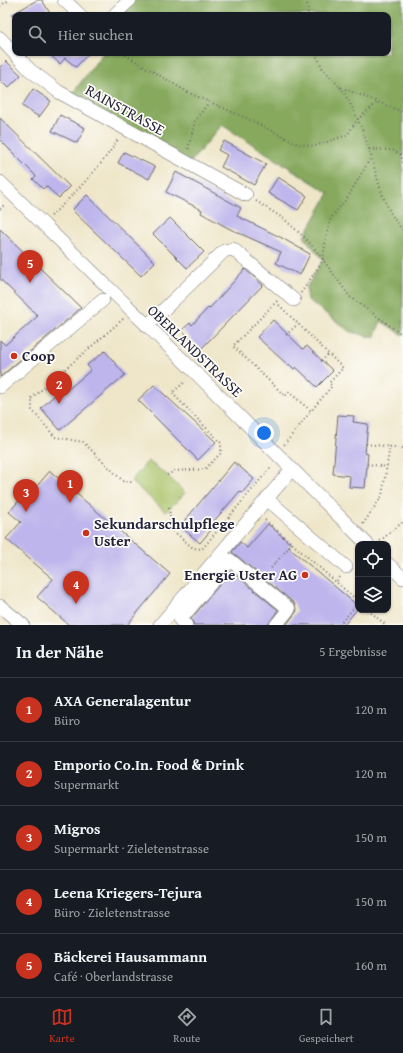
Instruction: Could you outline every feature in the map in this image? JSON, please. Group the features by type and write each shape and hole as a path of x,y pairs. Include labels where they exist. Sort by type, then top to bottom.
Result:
{"street":[{"path":"64,0 77,12"},
{"path":"117,12 130,0"},
{"name":"RAINSTRASSE","path":"0,38 12,52"},
{"name":"RAINSTRASSE","path":"15,56 46,83 246,195"},
{"name":"OBERLANDSTRASSE","path":"0,182 292,469 371,541"},
{"path":"147,326 224,251 233,249 285,298"},
{"path":"0,387 103,300"},
{"path":"160,625 292,469"},
{"path":"267,499 346,567"},
{"path":"186,625 180,620 230,560 289,609 276,625"},
{"path":"391,567 403,578"},
{"path":"0,606 22,625"}],"path":[{"path":"0,6 9,0"},
{"path":"307,0 308,12"},
{"path":"127,56 165,80 298,144 315,146 347,135 358,119 378,102"},
{"path":"316,56 323,69 340,87 358,119 382,191 395,222 403,230"},
{"path":"340,87 403,112"},
{"path":"188,148 195,121 209,102"},
{"path":"43,224 88,180 109,154 124,128"},
{"path":"369,149 392,150 402,155 403,163"},
{"path":"311,411 289,392 285,396 233,346 285,298 306,288 323,260 326,237 332,218 348,197 371,158"},
{"path":"246,195 290,224 312,245 350,297 403,335"},
{"path":"0,209 5,204"},
{"path":"283,446 332,386 329,383 343,368 298,324 285,298"},
{"path":"126,317 32,398 32,410 55,437 83,442 124,482 132,482"},
{"path":"286,335 298,324"},
{"path":"321,362 329,354"},
{"path":"167,475 175,471 205,469 221,453 221,443 172,394 195,372"},
{"path":"366,444 403,448"},
{"path":"363,524 382,496 390,446"},
{"path":"169,508 171,529 193,548 202,549 275,463"},
{"path":"367,464 387,467"},
{"path":"256,512 336,582"},
{"path":"376,541 403,522"},
{"path":"271,568 292,544"},
{"path":"340,625 355,607"},
{"path":"372,613 386,625"}],"green space":[{"path":"130,0 403,0 403,335 381,321 374,338 349,331 308,300 306,288 323,260 304,237 329,193 222,125 189,164 69,98 101,56 391,56 391,12 117,12"},
{"path":"148,461 167,475 185,493 166,512 131,481"}],"building":[{"path":"37,0 42,0 49,12 16,12"},
{"path":"51,56 86,56 76,67 65,58 60,64"},
{"path":"6,61 21,75 8,88 0,80 0,67"},
{"path":"33,89 51,101 39,117 22,106"},
{"path":"60,115 85,128 77,143 52,131"},
{"path":"0,118 70,187 59,198 46,186 43,189 33,179 36,176 0,140"},
{"path":"224,141 266,164 254,185 221,167 227,155 218,150"},
{"path":"124,152 155,167 149,179 118,163"},
{"path":"176,172 241,208 237,216 280,237 310,254 300,275 276,263 281,252 230,229 201,213 202,210 166,192"},
{"path":"278,177 307,196 298,210 268,193"},
{"path":"87,195 155,262 141,276 72,210"},
{"path":"170,218 204,252 187,268 153,234"},
{"path":"0,229 81,308 0,377 0,340 5,345 38,316 0,279"},
{"path":"245,269 263,285 201,349 182,330 190,323 192,325 208,308 209,309"},
{"path":"273,320 303,349 307,346 333,371 317,387 296,367 294,369 289,364 288,365 257,337"},
{"path":"105,351 125,375 60,430 41,408 56,394 59,397 91,370 87,365"},
{"path":"154,385 216,442 198,460 138,400"},
{"path":"338,415 354,416 353,422 368,424 365,453 368,454 365,488 349,487 350,476 333,474"},
{"path":"234,462 254,479 242,493 240,491 208,528 211,530 200,543 180,526"},
{"path":"50,471 170,574 127,625 69,625 37,597 53,579 6,539 21,522 9,512 31,487 34,489"},
{"path":"268,524 291,544 288,547 355,603 355,612 344,625 286,625 297,611 294,603 232,552 240,542 247,548"},
{"path":"231,571 278,610 268,625 194,625 191,619"}],"place":[{"name":"Bäckerei Hausammann","path":"30,283"},
{"name":"Coop","path":"14,356"},
{"name":"Emporio Co.In. Food & Drink","path":"59,404"},
{"name":"AXA Generalagentur","path":"70,503"},
{"name":"Migros","path":"26,512"},
{"name":"Sekundarschulpflege Uster","path":"86,533"},
{"name":"Energie Uster AG","path":"305,575"},
{"name":"Leena Kriegers-Tejura","path":"76,604"}]}
